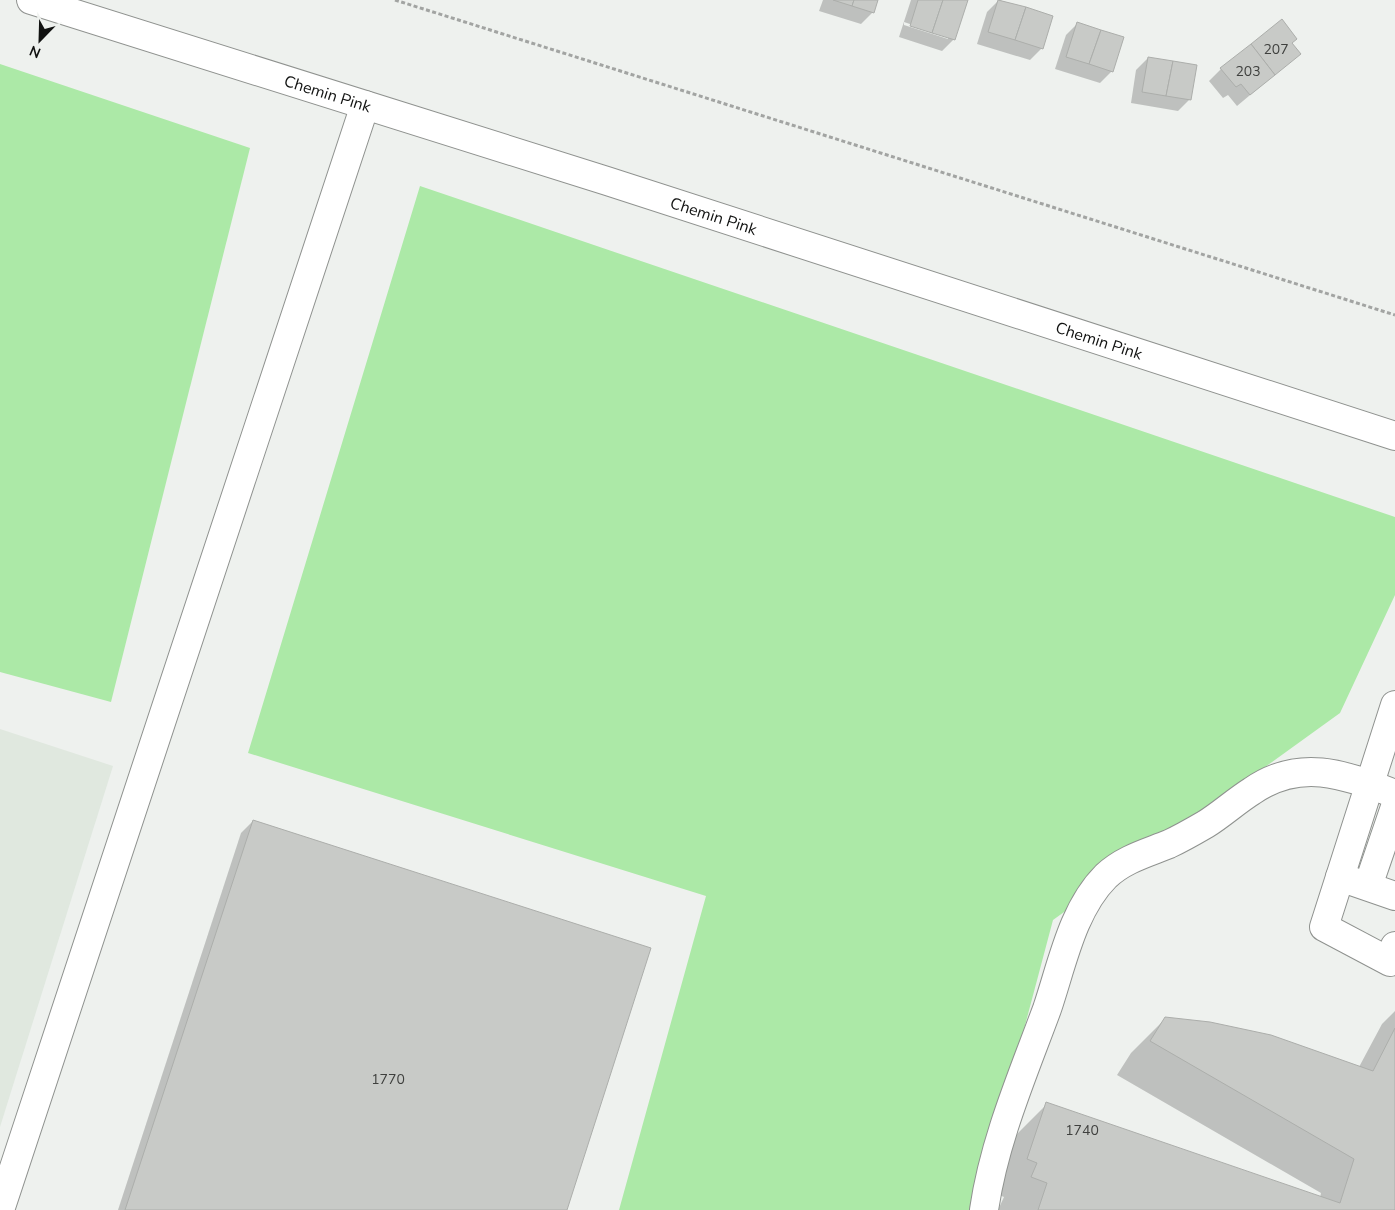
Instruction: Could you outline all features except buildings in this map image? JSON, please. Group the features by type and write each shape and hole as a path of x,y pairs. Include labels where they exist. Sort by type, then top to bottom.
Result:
{"main road":[{"name":"Chemin Pink","path":"31,0 365,105 1395,436"},
{"path":"0,1210 365,105"},
{"path":"1395,705 1324,926 1390,962 1395,946"},
{"path":"984,1210 988,1183 1013,1103 1072,934 1091,893 1105,877 1118,866 1188,835 1253,790 1277,778 1304,772 1325,771 1370,784 1395,794"},
{"path":"1368,886 1395,807"},
{"path":"1340,877 1395,896"}],"path":[{"path":"395,0 1395,315"}],"shaded area":[{"path":"0,729 113,766 0,1127"}],"green space":[{"path":"0,64 250,148 111,702 0,672"},
{"path":"420,186 1395,517 1395,595 1340,713 1053,920 976,1210 619,1210 706,896 248,753"}]}
